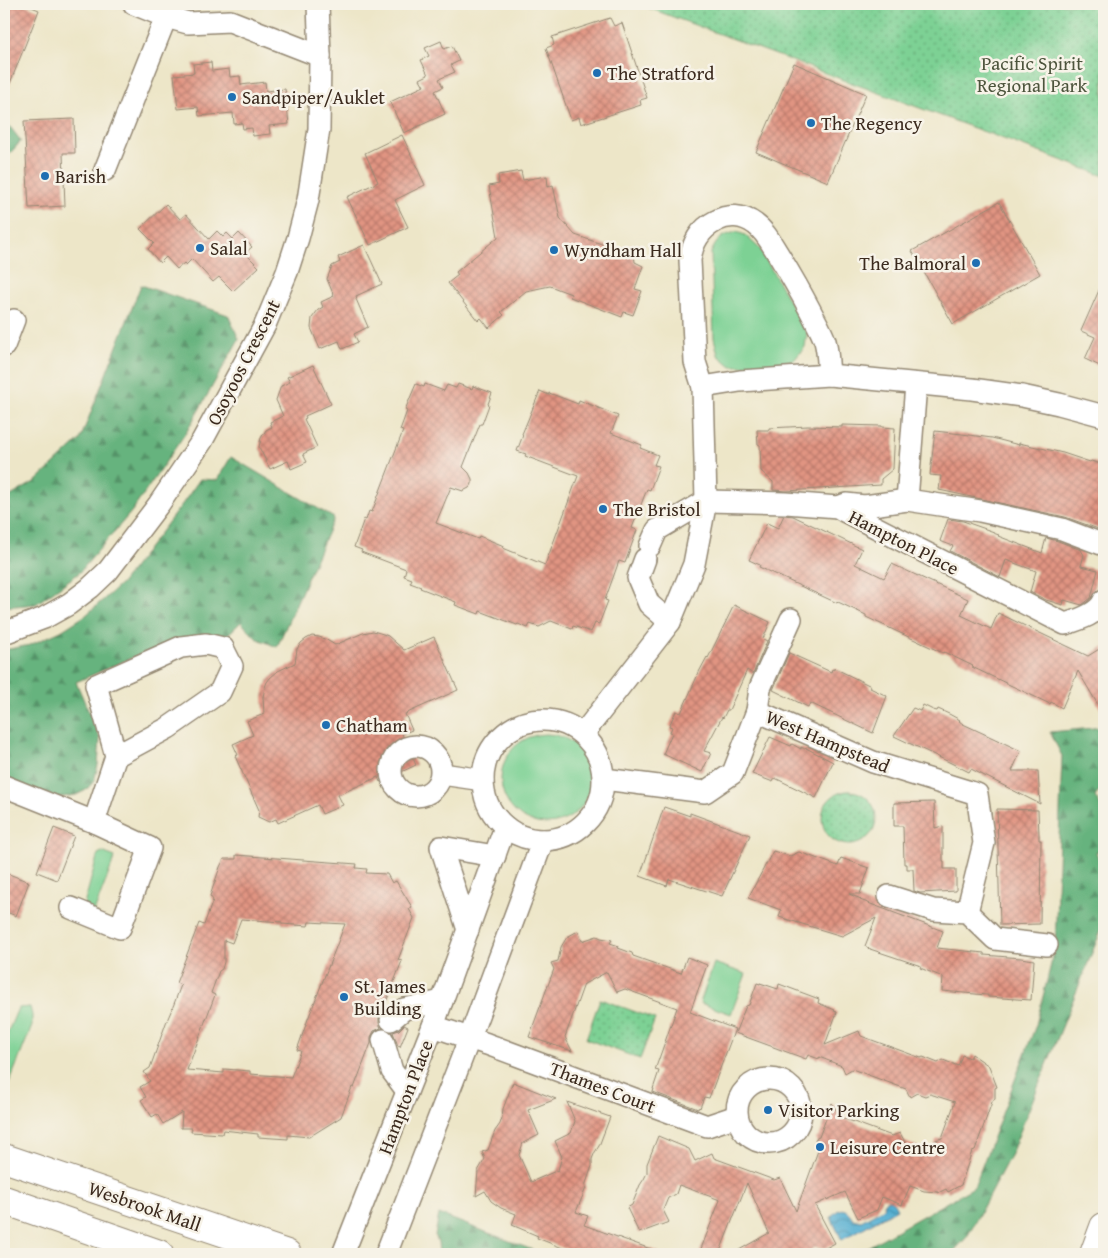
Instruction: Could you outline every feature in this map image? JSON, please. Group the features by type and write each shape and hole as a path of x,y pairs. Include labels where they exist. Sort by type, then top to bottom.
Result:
{"main road":[{"name":"Wesbrook Mall","path":"4,1158 287,1254"},
{"path":"4,1200 159,1254"},
{"path":"1094,1254 1104,1226"}],"street":[{"path":"134,4 188,23 230,21 320,56"},
{"name":"Osoyoos Crescent","path":"4,633 44,618 69,604 108,571 154,512 202,441 265,324 287,272 308,200 319,129 320,56 318,4"},
{"path":"106,170 166,16"},
{"path":"583,734 670,622 694,564 706,500 703,386 695,362 690,260 697,238 710,224 718,219 738,216 755,224 767,236 822,333 829,375"},
{"path":"4,346 14,320"},
{"path":"703,386 740,381 829,375 972,389 1022,396 1104,416"},
{"path":"907,500 916,384"},
{"path":"670,622 650,604 638,578 657,530 706,500 838,506"},
{"name":"Hampton Place","path":"838,506 846,504 864,506 907,500 980,512 1062,529 1104,545"},
{"name":"Hampton Place","path":"838,506 882,531 1065,624 1085,618 1103,604 1104,600"},
{"path":"757,711 760,688 791,619"},
{"path":"94,822 116,756 96,685 181,648 206,644 223,648 232,666 220,692 168,728 116,756"},
{"name":"West Hampstead","path":"604,778 704,792 733,773 757,711 873,762 977,794 984,843 967,912"},
{"path":"549,720 567,725 583,734 594,747 601,762 604,778 601,797 592,814 579,828 562,837 544,840 523,837 506,827 493,814 485,797 483,780 485,765 490,752 498,740 513,728 530,721 549,720"},
{"path":"442,774 483,780"},
{"path":"4,786 94,822 150,848 120,928 71,908"},
{"name":"Hampton Place","path":"343,1254 433,1026 506,827"},
{"name":"Hampton Place","path":"386,1254 544,840"},
{"path":"468,930 441,847 495,856"},
{"path":"889,896 933,910 967,912 996,939 1047,945"},
{"path":"391,1020 404,1009 442,1001"},
{"name":"Thames Court","path":"433,1026 470,1037 707,1126 737,1116"},
{"path":"383,1040 392,1071 407,1091"}],"green space":[{"name":"Pacific Spirit Regional Park","path":"638,4 1104,4 1104,176"},
{"path":"4,119 21,141 4,160"},
{"path":"737,232 745,235 760,249 807,333 805,347 794,360 757,366 731,366 718,355 714,338 711,253 715,244 721,238"},
{"path":"141,285 228,315 239,339 187,431 132,511 79,573 36,604 4,607 4,500 36,481 80,440"},
{"path":"231,457 334,518 277,647 256,638 241,622 224,638 143,653 76,682 100,738 98,765 94,781 86,790 76,795 57,798 4,778 4,650 30,645 61,631 86,615 121,584 200,479 217,480"},
{"path":"1104,727 1104,783 1095,797 1104,811 1104,849 1096,852 1104,872 1104,888 1098,898 1104,907 1104,923 1011,1154 967,1237 951,1254 855,1254 974,1187 1036,1025 1055,948 1062,756 1050,732"},
{"path":"546,734 563,737 578,747 588,762 591,779 588,796 578,811 563,821 546,824 529,821 514,811 504,796 501,779 504,762 514,747 529,737"},
{"path":"844,791 854,791 864,795 872,803 876,818 872,833 864,841 854,845 844,845 834,841 826,833 822,823 822,813 826,803 834,795"},
{"path":"102,852 115,857 94,912 84,905 98,854"},
{"path":"714,963 746,974 731,1014 700,1003"},
{"path":"600,999 655,1019 640,1059 586,1039"},
{"path":"30,1007 32,1026 4,1096 4,1041 18,1008"},
{"path":"439,1214 543,1254 439,1254 435,1235"}],"water":[{"path":"886,1200 893,1202 897,1209 842,1240 831,1217 834,1213 843,1209 853,1219 861,1221 884,1208 883,1204"}],"building":[{"path":"4,4 24,4 39,10 5,96 4,95"},
{"name":"The Stratford","path":"610,18 614,26 622,23 647,98 640,100 641,105 581,124 579,117 571,120 546,48 554,45 552,37"},
{"path":"441,41 444,49 452,46 459,61 451,65 455,72 439,79 443,87 435,91 445,114 404,133 390,102 424,86 420,79 428,75 421,60 429,56 425,48"},
{"name":"Sandpiper/Auklet","path":"211,62 212,71 229,69 230,77 240,76 241,85 265,82 266,91 285,89 289,124 269,126 270,134 253,136 252,128 243,129 242,123 234,124 233,113 199,116 198,107 178,109 174,75 194,73 193,64"},
{"name":"The Regency","path":"794,63 866,94 828,182 756,152"},
{"name":"Barish","path":"74,119 75,153 63,153 65,206 29,208 24,121"},
{"path":"402,135 425,185 395,200 408,227 370,245 347,197 378,182 365,153"},
{"name":"Wyndham Hall","path":"521,171 523,180 547,176 548,187 553,185 560,218 575,235 634,255 635,262 643,266 635,289 642,291 633,315 624,312 622,317 570,297 571,294 550,286 526,291 501,312 504,315 489,328 481,318 478,321 448,283 458,275 456,272 498,237 489,186 499,184 498,175"},
{"name":"The Balmoral","path":"999,202 1040,274 953,324 912,251"},
{"name":"Salal","path":"166,204 180,219 186,214 209,239 217,231 223,237 227,233 233,239 239,233 252,247 245,253 259,267 233,291 219,277 213,282 192,259 186,265 184,263 177,269 166,257 160,263 148,249 154,243 140,229"},
{"path":"364,245 382,284 356,296 368,327 354,334 358,342 342,349 339,341 320,349 311,328 312,318 323,307 321,302 334,296 327,279 332,266 340,262 338,257"},
{"path":"1104,279 1104,368 1085,359 1095,337 1081,331"},
{"path":"313,365 331,404 305,416 306,418 304,419 317,447 303,454 307,462 291,469 288,461 270,469 259,447 261,438 266,430 272,427 270,422 283,416 276,400 281,386 290,382 287,377"},
{"name":"The Bristol","path":"416,384 424,387 425,384 444,391 447,385 456,388 458,384 472,389 473,386 492,393 482,424 480,424 463,467 469,473 472,484 463,491 451,487 436,523 478,539 479,536 545,565 578,476 525,456 526,454 517,451 540,391 578,404 579,400 618,416 611,433 642,445 640,448 658,455 654,465 659,466 650,490 647,489 632,528 637,530 625,563 619,561 605,600 608,601 599,624 595,623 591,632 573,626 572,629 551,621 539,627 530,624 528,628 480,611 479,614 455,605 456,602 410,583 412,579 404,576 406,569 361,552 362,550 354,547 364,519 366,520 369,511 372,512 403,431 400,430 407,411 405,410"},
{"path":"842,425 895,428 893,469 881,479 881,485 787,491 773,490 773,482 761,471 760,445 758,444 757,430 808,426 842,427"},
{"path":"935,431 992,438 1019,445 1019,443 1104,465 1104,531 1065,517 939,490 941,476 930,475"},
{"path":"784,515 793,516 862,549 855,564 884,578 892,564 968,599 961,615 991,629 998,613 1088,656 1104,646 1104,715 1078,671 1062,708 866,617 866,615 759,567 760,565 749,560 767,523 778,528"},
{"path":"948,519 963,521 994,532 998,536 1042,553 1046,538 1081,550 1084,555 1081,566 1098,570 1091,598 1082,605 1064,600 1063,605 1046,600 1030,592 1036,571 1006,560 1000,577 950,551 953,546 940,541"},
{"path":"734,605 770,622 763,639 767,641 753,674 747,670 729,710 722,717 704,751 711,753 702,772 663,754 672,733 670,732 672,727 669,726 676,711 681,713 699,672"},
{"name":"Chatham","path":"373,631 388,636 404,650 434,637 458,690 405,714 412,730 402,734 416,765 380,782 378,777 338,795 343,805 322,814 318,805 278,823 276,819 269,822 258,817 259,810 235,756 238,755 233,744 253,735 247,721 264,714 263,697 267,682 278,671 295,663 297,649 301,643 312,636 325,639 335,645 363,633"},
{"path":"789,653 831,672 834,668 887,696 873,733 810,703 808,707 773,690"},
{"path":"923,705 949,714 960,720 963,724 1021,751 1012,771 1038,771 1040,804 971,769 969,772 894,736 913,708 920,711"},
{"path":"770,737 791,746 792,744 801,749 801,747 806,748 833,762 816,798 775,778 773,782 752,774"},
{"path":"934,802 935,828 943,826 944,869 956,869 956,891 920,893 914,891 913,869 907,869 907,864 904,864 903,826 894,826 894,803"},
{"path":"664,807 690,816 690,813 750,835 722,896 669,879 667,886 640,876"},
{"path":"997,809 1038,810 1039,840 1041,840 1040,924 1000,925"},
{"path":"54,828 74,836 57,880 37,872"},
{"path":"773,851 790,856 799,852 838,866 841,858 869,868 860,894 849,894 860,900 943,931 937,948 1034,960 1031,1000 942,991 943,977 920,968 921,966 865,946 876,918 842,936 779,917 781,910 748,898"},
{"name":"St. James Building","path":"236,855 357,864 356,868 367,869 366,873 387,874 392,883 396,881 412,907 409,909 414,918 398,960 402,961 379,1016 381,1028 374,1031 371,1037 371,1043 341,1117 309,1137 288,1135 288,1139 258,1137 258,1134 223,1130 222,1134 191,1132 192,1128 181,1128 182,1112 163,1124 157,1114 152,1117 141,1100 146,1097 140,1087 150,1081 144,1072 150,1068 174,1004 181,985 176,983 199,923 204,925 213,900 210,896 220,867 224,859 236,859","holes":["241,919 282,922 282,924 308,926 309,922 345,924 297,1050 301,1051 291,1077 250,1074 250,1071 224,1069 224,1073 187,1070 215,995 211,993 224,962 224,940 232,943"]},
{"path":"4,872 29,882 16,916 4,911"},
{"path":"578,931 582,941 597,936 612,940 610,943 632,953 633,956 681,973 687,957 707,965 690,1012 735,1029 709,1098 704,1097 700,1108 698,1109 653,1092 659,1071 655,1070 677,1008 625,989 617,992 607,972 584,984 565,1037 572,1051 529,1037 554,969 551,963 558,961 561,947 567,937"},
{"path":"757,983 778,989 779,984 819,999 818,1003 835,1010 837,1012 825,1045 859,1031 861,1036 938,1063 943,1060 958,1066 962,1055 970,1058 972,1054 989,1066 997,1087 995,1088 995,1098 975,1150 972,1151 961,1185 948,1192 946,1189 938,1193 910,1186 902,1205 882,1197 877,1210 858,1218 845,1192 815,1205 835,1243 824,1249 816,1247 804,1254 732,1254 769,1233 747,1183 719,1254 699,1254 720,1200 679,1185 676,1194 668,1198 663,1210 669,1222 639,1233 627,1208 632,1205 647,1173 647,1164 658,1136 689,1149 695,1161 712,1153 714,1158 774,1180 780,1178 796,1211 819,1148 815,1139 819,1137 832,1103 840,1117 892,1136 900,1133 905,1142 932,1152 936,1140 942,1138 955,1102 930,1094 925,1096 917,1093 910,1097 906,1089 852,1069 845,1073 842,1066 819,1057 819,1059 808,1055 806,1059 735,1033 746,1006 749,1005"},
{"path":"404,1025 408,1027 400,1047 393,1032 399,1030"},
{"path":"513,1082 556,1099 528,1110 539,1135 523,1143 519,1155 531,1182 558,1170 562,1157 555,1141 571,1133 575,1121 567,1102 610,1117 592,1159 586,1188 576,1212 588,1216 584,1225 659,1252 659,1254 578,1254 537,1238 538,1236 512,1225 516,1214 501,1208 491,1201 485,1191 476,1196 478,1171 485,1159 482,1152 488,1150 495,1131 500,1124 503,1109"}],"place":[{"name":"The Stratford","path":"597,73"},
{"name":"Sandpiper/Auklet","path":"232,97"},
{"name":"The Regency","path":"811,123"},
{"name":"Barish","path":"45,176"},
{"name":"Salal","path":"200,248"},
{"name":"Wyndham Hall","path":"554,250"},
{"name":"The Balmoral","path":"976,263"},
{"name":"The Bristol","path":"603,509"},
{"name":"Chatham","path":"326,725"},
{"name":"St. James Building","path":"344,997"},
{"name":"Visitor Parking","path":"768,1110"},
{"name":"Leisure Centre","path":"820,1147"}]}
